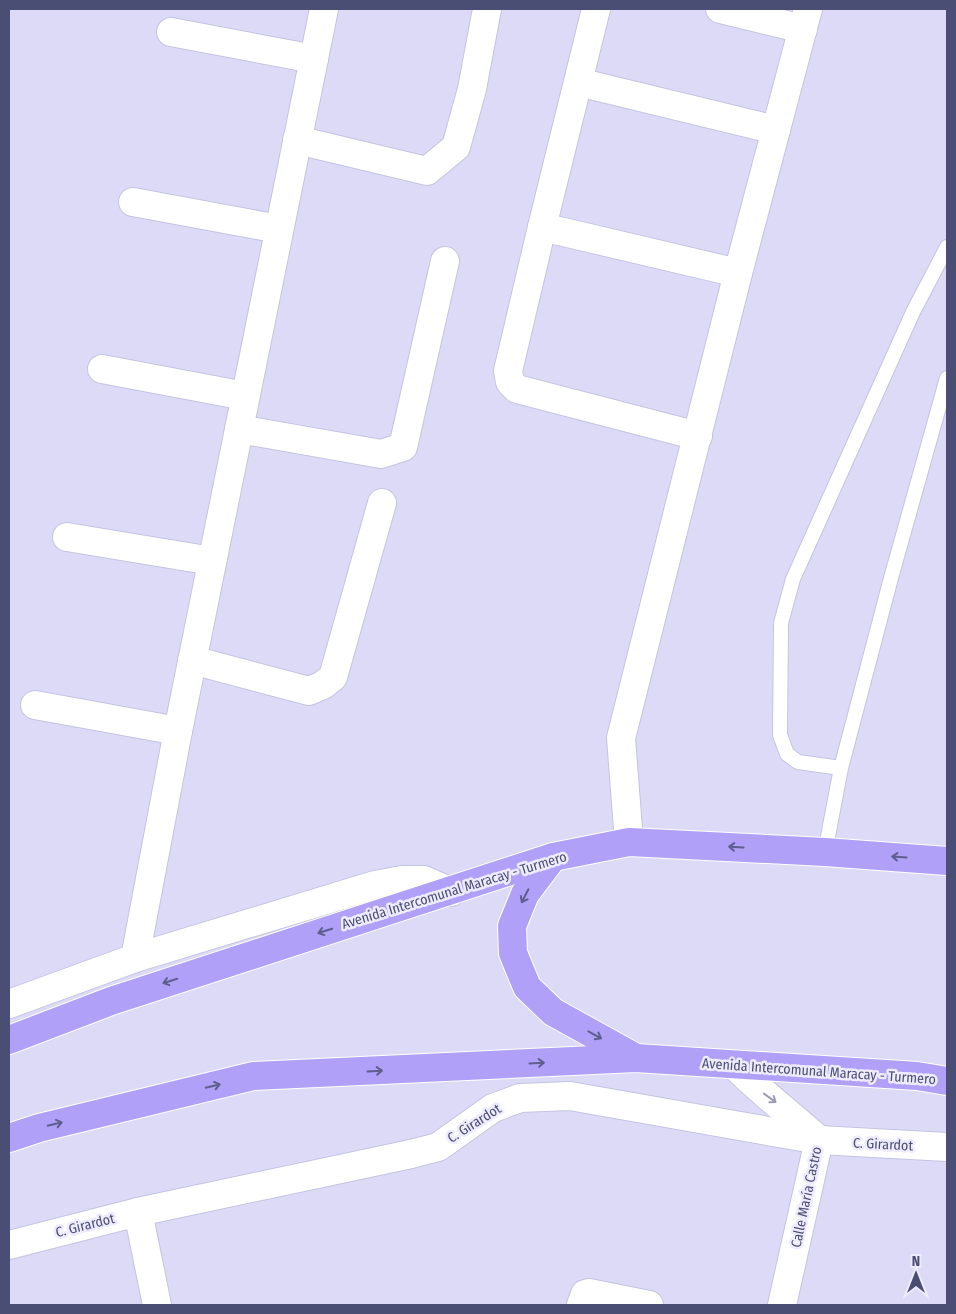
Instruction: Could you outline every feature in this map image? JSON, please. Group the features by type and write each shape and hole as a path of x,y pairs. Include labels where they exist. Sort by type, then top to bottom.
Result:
{"main road":[{"name":"Avenida Intercomunal Maracay - Turmero","path":"9,1040 111,1001 290,942 451,892 553,857 630,842 824,852 947,861"},
{"path":"553,857 525,894 512,926 513,953 527,987 553,1012 636,1058"},
{"name":"Avenida Intercomunal Maracay - Turmero","path":"9,1138 39,1128 254,1076 636,1058 917,1076 947,1081"}],"street":[{"path":"135,958 192,660 324,9"},
{"path":"297,140 427,171 456,147 472,89 487,9"},
{"path":"596,9 508,372 510,382 517,389 698,436"},
{"path":"630,842 621,738 738,273 806,19 720,9"},
{"path":"170,32 314,59"},
{"path":"578,82 776,130"},
{"path":"133,202 279,229"},
{"path":"542,227 738,273"},
{"path":"239,429 380,454 403,447 445,261"},
{"path":"102,370 245,396"},
{"path":"192,660 309,691 323,685 333,677 382,504"},
{"path":"67,536 212,562"},
{"path":"34,705 178,731"},
{"path":"9,1004 135,958 375,885 402,880 424,880 451,892"},
{"name":"Calle María Castro","path":"734,1065 762,1093 784,1108 819,1140 782,1305"},
{"name":"C. Girardot","path":"9,1244 138,1212 411,1154 438,1146 493,1108 520,1098 570,1096 819,1140 947,1147"},
{"path":"138,1212 157,1305"},
{"path":"585,1299 649,1305"}],"lane":[{"path":"841,768 798,762 787,754 780,735 781,623 792,579 913,312 947,247"},
{"path":"824,852 841,768 891,578 947,378"}],"shaded area":[{"path":"9,9 947,9 947,1305 9,1305"}]}
